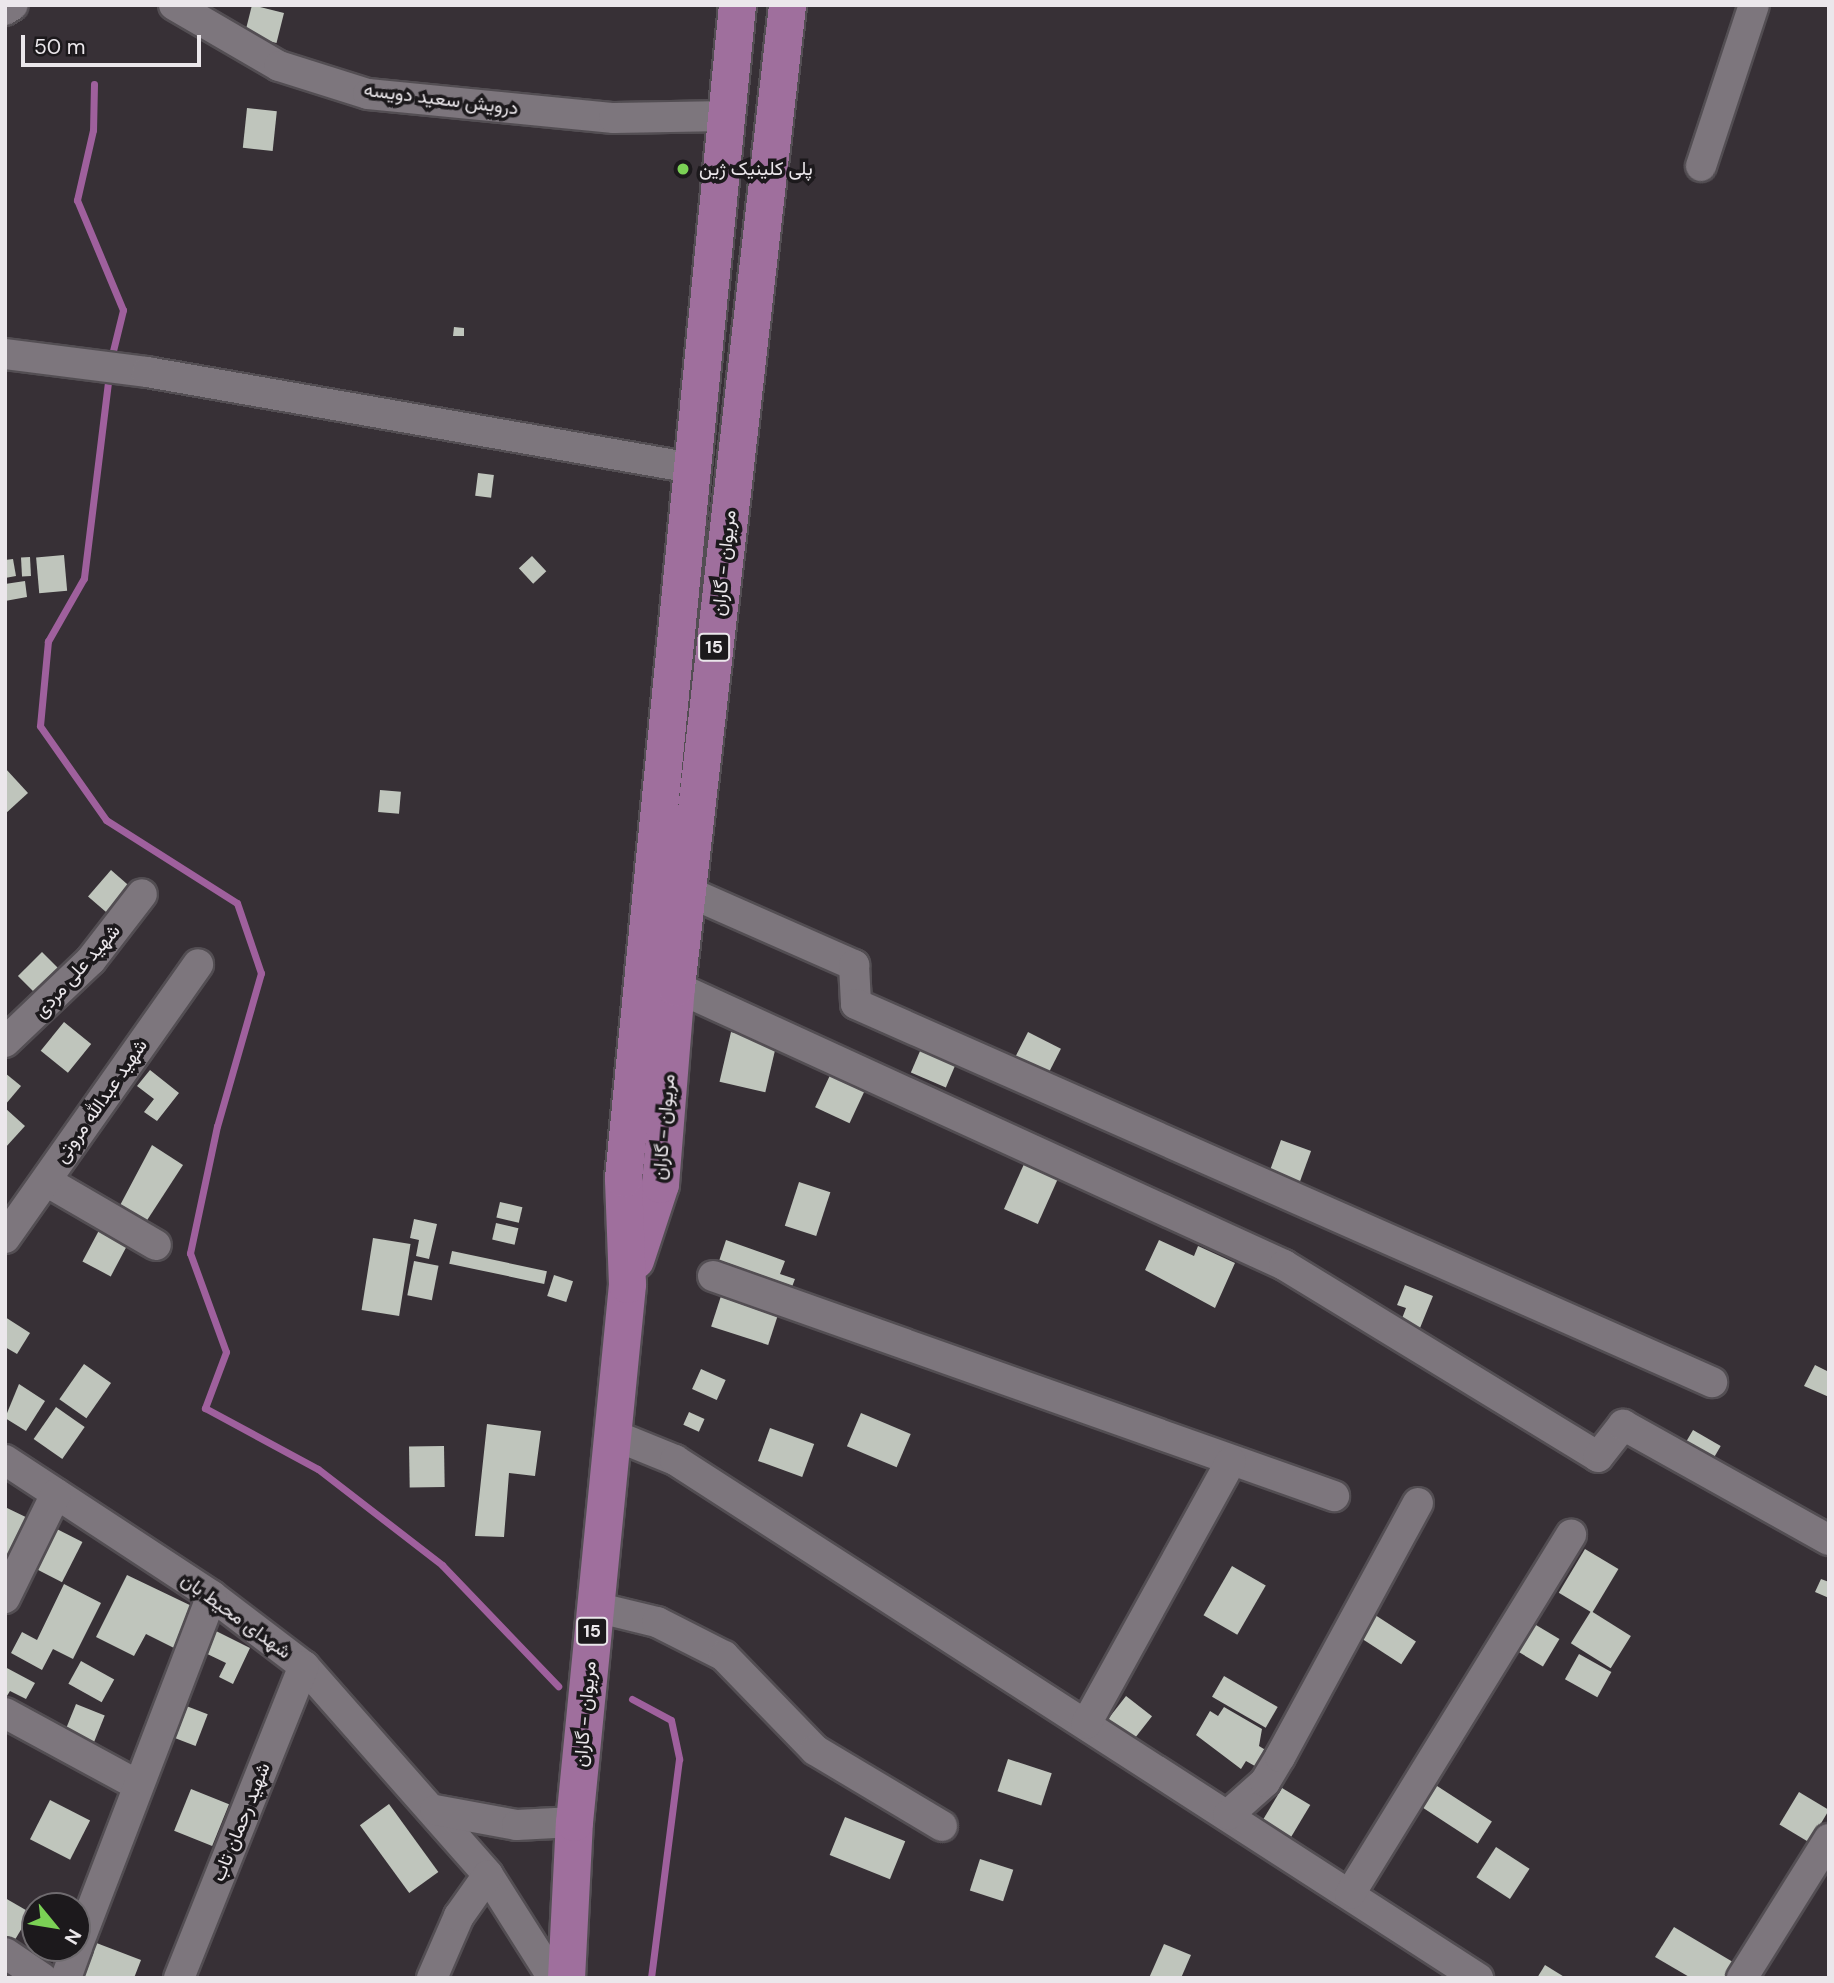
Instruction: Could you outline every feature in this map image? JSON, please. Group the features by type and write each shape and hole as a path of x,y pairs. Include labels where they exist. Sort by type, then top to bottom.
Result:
{"main road":[{"name":"مریوان - گاران","path":"566,1978 574,1822 627,1284 623,1178 737,5"},
{"name":"مریوان - گاران","path":"627,1284 660,1184 686,891 787,5"}],"street":[{"path":"5,10 13,5"},
{"name":"درویش سعید دویسه","path":"174,5 279,66 368,94 614,118 727,116"},
{"path":"1701,166 1755,5"},
{"path":"5,354 147,372 692,468"},
{"path":"686,891 854,965 856,1004 1712,1382"},
{"name":"شهید علی مردی","path":"5,1042 91,960 142,894"},
{"name":"شهید عبدالله مروتی","path":"5,1238 198,964"},
{"path":"676,987 1283,1265 1598,1457 1623,1425 1829,1540"},
{"path":"46,1181 156,1245"},
{"path":"713,1276 1334,1496"},
{"path":"611,1434 675,1460 1478,1978"},
{"name":"شهدای محیط بان","path":"5,1460 212,1596 304,1666 435,1810 488,1875 553,1978"},
{"path":"1086,1724 1231,1461"},
{"path":"5,1598 56,1494"},
{"path":"1228,1815 1265,1782 1280,1758 1418,1503"},
{"path":"1350,1894 1571,1535"},
{"path":"91,1908 136,1784 212,1596"},
{"path":"595,1607 657,1622 724,1656 815,1750 942,1826"},
{"name":"شهید رحمان تاب","path":"179,1978 304,1666"},
{"path":"5,1713 136,1784"},
{"path":"435,1810 517,1825 574,1822"},
{"path":"1742,1978 1829,1839"},
{"path":"432,1978 459,1916 488,1875"},
{"path":"5,1953 42,1978"}],"building":[{"path":"252,5 284,13 277,43 245,35"},
{"path":"247,108 277,111 273,151 243,148"},
{"path":"454,327 464,328 464,336 453,336"},
{"path":"478,473 494,475 491,498 475,496"},
{"path":"64,555 67,591 39,593 36,557"},
{"path":"532,556 546,571 533,584 519,568"},
{"path":"21,557 30,557 31,576 22,576"},
{"path":"13,559 16,576 5,578 5,560"},
{"path":"25,581 27,597 5,601 5,584"},
{"path":"5,768 28,793 5,814"},
{"path":"380,790 401,792 399,814 378,812"},
{"path":"111,870 134,890 111,916 88,896"},
{"path":"42,952 67,977 43,1001 18,976"},
{"path":"64,1022 91,1044 68,1073 41,1051"},
{"path":"731,1032 777,1043 765,1092 720,1082"},
{"path":"1028,1032 1061,1049 1046,1079 1013,1062"},
{"path":"923,1044 958,1059 946,1087 911,1073"},
{"path":"150,1070 179,1093 157,1121 144,1112 154,1099 137,1086"},
{"path":"832,1071 866,1087 850,1123 815,1107"},
{"path":"5,1073 21,1086 5,1105"},
{"path":"5,1108 25,1126 5,1148"},
{"path":"1281,1140 1311,1151 1300,1182 1270,1171"},
{"path":"152,1145 183,1165 142,1228 117,1211"},
{"path":"1028,1155 1062,1170 1038,1224 1004,1209"},
{"path":"799,1182 830,1192 816,1236 785,1226"},
{"path":"500,1202 522,1207 519,1223 496,1218"},
{"path":"105,1219 133,1234 111,1276 82,1261"},
{"path":"414,1219 437,1224 429,1259 416,1256 419,1240 410,1238"},
{"path":"496,1223 518,1228 515,1245 492,1240"},
{"path":"373,1238 411,1244 399,1316 362,1310"},
{"path":"726,1240 785,1261 780,1274 795,1279 790,1292 717,1267"},
{"path":"1159,1240 1194,1256 1198,1246 1235,1263 1215,1308 1145,1270"},
{"path":"452,1251 547,1271 544,1284 449,1264"},
{"path":"414,1261 439,1266 432,1300 407,1295"},
{"path":"554,1275 573,1281 566,1302 547,1296"},
{"path":"1405,1285 1433,1296 1420,1328 1401,1321 1406,1308 1397,1305"},
{"path":"721,1296 778,1315 768,1345 711,1326"},
{"path":"5,1317 30,1333 17,1354 5,1347"},
{"path":"84,1364 111,1383 86,1418 59,1399"},
{"path":"1815,1365 1829,1372 1829,1397 1804,1386"},
{"path":"701,1369 726,1380 717,1400 692,1389"},
{"path":"19,1384 45,1401 26,1431 5,1418"},
{"path":"56,1407 85,1427 62,1459 34,1439"},
{"path":"689,1412 705,1419 699,1432 683,1425"},
{"path":"861,1413 911,1434 897,1467 847,1446"},
{"path":"487,1424 541,1431 535,1476 509,1473 504,1537 475,1536"},
{"path":"770,1428 814,1444 802,1477 758,1461"},
{"path":"1693,1430 1721,1446 1714,1458 1686,1442"},
{"path":"444,1446 445,1487 410,1488 409,1447"},
{"path":"5,1507 36,1522 21,1553 12,1549 5,1563"},
{"path":"45,1523 82,1542 62,1582 25,1563"},
{"path":"1585,1549 1618,1569 1592,1613 1559,1593"},
{"path":"1232,1566 1266,1586 1237,1635 1204,1615"},
{"path":"127,1575 198,1609 178,1650 146,1634 134,1656 96,1637"},
{"path":"1821,1579 1829,1582 1829,1598 1815,1592"},
{"path":"64,1584 101,1603 73,1659 53,1649 42,1670 11,1653 22,1632 37,1640"},
{"path":"1369,1611 1416,1641 1401,1664 1354,1634"},
{"path":"1591,1611 1631,1636 1611,1668 1571,1643"},
{"path":"1526,1619 1559,1639 1543,1667 1510,1646"},
{"path":"210,1628 250,1648 233,1684 219,1677 226,1663 199,1650"},
{"path":"1579,1654 1611,1672 1597,1697 1565,1679"},
{"path":"81,1661 114,1679 102,1702 68,1684"},
{"path":"5,1667 35,1683 26,1699 10,1691 5,1699"},
{"path":"1224,1676 1278,1707 1266,1728 1212,1697"},
{"path":"1126,1696 1152,1716 1128,1747 1102,1727"},
{"path":"176,1702 208,1714 196,1746 164,1734"},
{"path":"76,1704 105,1716 94,1743 65,1732"},
{"path":"1224,1707 1262,1729 1259,1746 1272,1754 1262,1770 1246,1761 1241,1769 1196,1735 1210,1711 1218,1716"},
{"path":"1008,1759 1052,1773 1041,1806 997,1791"},
{"path":"1434,1784 1492,1822 1478,1843 1420,1806"},
{"path":"1282,1788 1310,1805 1288,1843 1259,1826"},
{"path":"191,1789 229,1804 212,1846 174,1831"},
{"path":"1799,1792 1829,1810 1809,1843 1779,1825"},
{"path":"50,1800 90,1820 70,1860 30,1839"},
{"path":"389,1804 438,1872 409,1893 360,1825"},
{"path":"845,1817 905,1841 890,1879 830,1855"},
{"path":"1496,1847 1530,1869 1510,1899 1476,1877"},
{"path":"980,1859 1013,1870 1003,1901 970,1890"},
{"path":"5,1898 21,1907 21,1930 10,1948 5,1945"},
{"path":"1674,1927 1743,1968 1738,1978 1691,1978 1655,1957"},
{"path":"91,1941 141,1960 134,1978 75,1978 80,1962 91,1962"},
{"path":"1164,1944 1191,1955 1181,1978 1149,1978"},
{"path":"1545,1965 1566,1978 1537,1978"}],"waterway":[{"path":"94,84 93,130 77,200 123,310 111,359"},
{"path":"109,374 84,578 48,641 40,726 106,820 237,903 261,973 217,1126 190,1253 226,1352 205,1408 318,1469 442,1565 558,1686"},
{"path":"632,1699 671,1720 679,1759 651,1978"}],"place":[{"name":"پلی کلینیک ژین","path":"683,169"}]}
